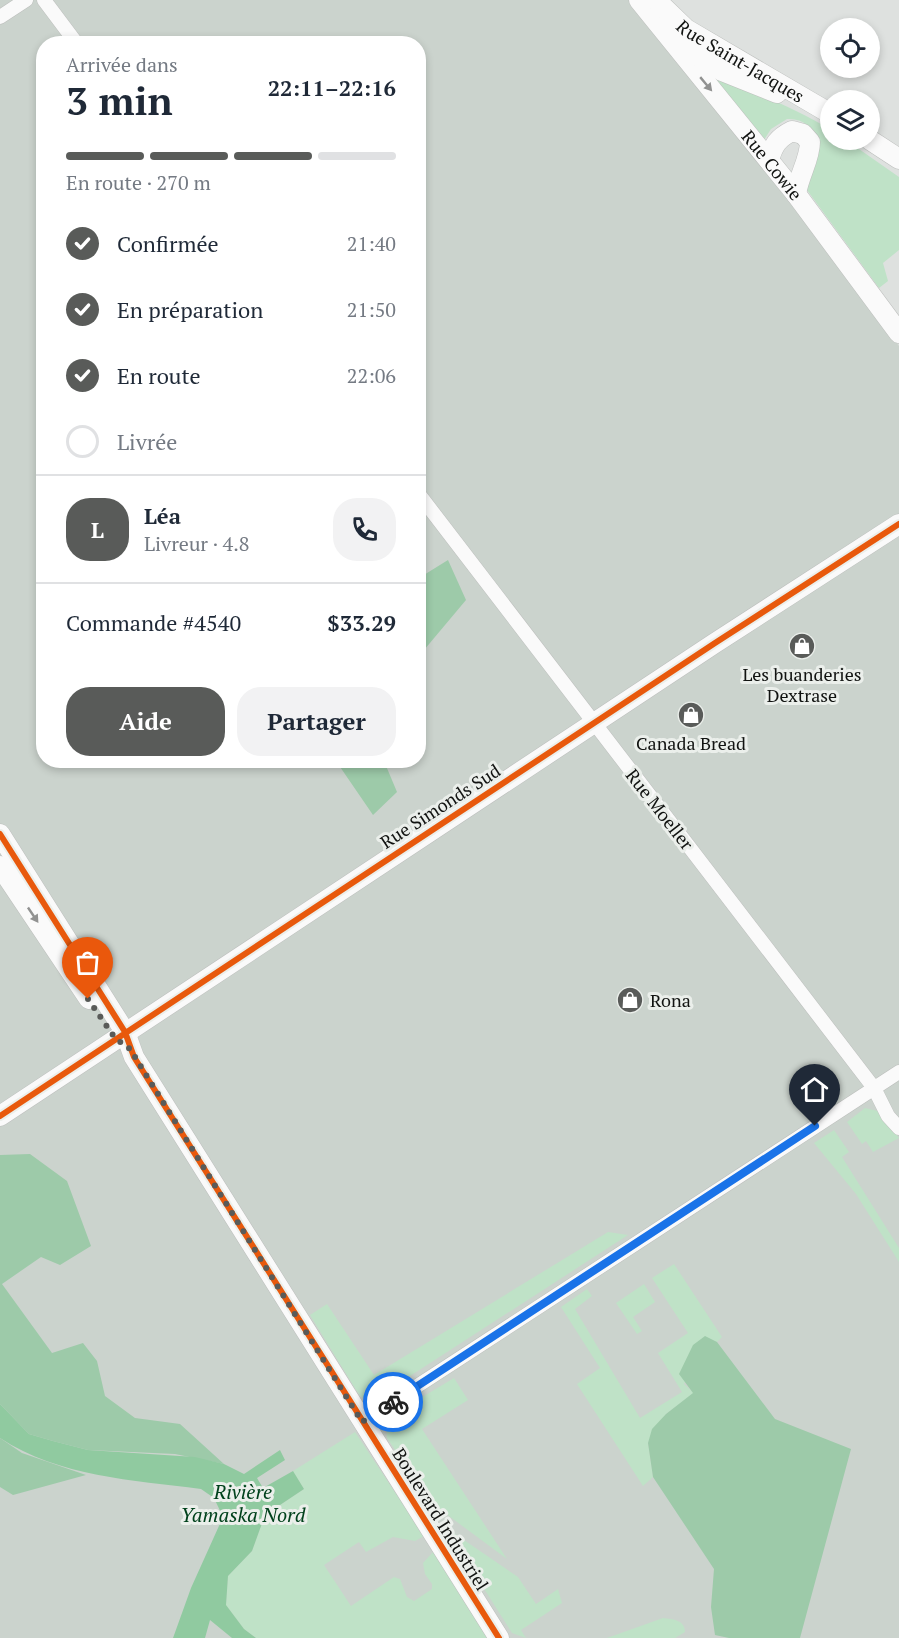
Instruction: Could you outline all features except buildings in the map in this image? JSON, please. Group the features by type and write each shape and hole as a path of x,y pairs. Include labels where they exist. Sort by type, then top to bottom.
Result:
{"street":[{"path":"0,17 26,0"},
{"path":"44,0 71,36"},
{"name":"Rue Cowie","path":"639,0 796,194 899,333"},
{"name":"Rue Saint-Jacques","path":"656,0 686,29 820,109"},
{"name":"Rue Saint-Jacques","path":"656,22 685,47 723,71 820,111"},
{"path":"769,160 772,148 781,136 792,131 802,134 810,142 810,153 799,175 796,194"},
{"path":"880,147 899,159"},
{"name":"Rue Moeller","path":"426,503 874,1088 888,1116 899,1128"},
{"name":"Rue Simonds Sud","path":"0,1116 123,1040 594,723 899,524"},
{"name":"Boulevard Industriel","path":"0,834 123,1040 499,1638"},
{"name":"Boulevard Industriel","path":"0,866 123,1040"},
{"path":"362,1422 899,1072"}],"shaded area":[{"path":"0,0 635,0 899,346 899,1638 0,1638"},
{"path":"717,78 775,101 820,124 820,150 860,150 899,177 899,250 883,263 888,281 879,288 804,186 819,141 813,132 806,124 798,120 787,119 771,129 764,140 714,81"},
{"path":"448,560 466,600 426,648 426,574"},
{"path":"341,768 387,768 397,792 373,815"},
{"path":"865,1108 878,1111 899,1138 873,1152 866,1141 862,1144 847,1122"},
{"path":"834,1130 849,1152 842,1157 899,1248 899,1262 856,1194 814,1143"},
{"path":"30,1154 67,1181 91,1246 60,1265 41,1257 2,1284 52,1353 83,1343 97,1361 105,1396 135,1418 180,1424 224,1464 175,1454 88,1450 53,1441 29,1434 0,1404 0,1155"},
{"path":"608,1232 628,1235 373,1400 361,1397 310,1315 327,1304 374,1375"},
{"path":"674,1264 722,1337 717,1342 705,1337 684,1384 694,1393 666,1414 648,1443 653,1477 643,1486 577,1384 600,1368 561,1307 587,1289 592,1296 575,1309 640,1418 682,1392 658,1353 688,1333 652,1278"},
{"path":"644,1284 655,1302 633,1317 642,1331 637,1334 616,1303"},
{"path":"705,1336 717,1342 775,1419 851,1449 800,1638 729,1638 715,1635 711,1607 714,1569 653,1477 648,1443 652,1429 666,1414 693,1393 679,1374 693,1345"},
{"path":"454,1378 468,1400 422,1429 507,1559 430,1502 387,1438 386,1422 391,1416"},
{"path":"355,1432 424,1536 415,1541 393,1537 366,1552 359,1542 324,1565 351,1606 394,1577 400,1579 407,1597 414,1601 432,1589 423,1563 433,1552 487,1638 256,1638 244,1629 226,1605 228,1576 252,1551 265,1515 304,1489 293,1471"},
{"path":"0,1438 22,1453 86,1475 13,1495 0,1487"},
{"path":"445,1527 518,1577 536,1604 558,1589 562,1603 521,1630 526,1638 512,1633"},
{"path":"663,1618 681,1623 685,1632 675,1638 607,1638"}],"water":[{"name":"Rivière Yamaska Nord","path":"0,1404 29,1434 88,1450 195,1457 224,1464 244,1474 280,1450 285,1460 257,1478 263,1488 293,1471 304,1489 265,1515 252,1551 228,1576 226,1605 244,1629 256,1638 232,1638 210,1620 205,1638 173,1638 191,1588 223,1517 214,1498 201,1489 97,1475 72,1469 23,1451 0,1438"}],"cycle path":[{"path":"0,1116 715,643 899,524"},
{"path":"0,834 125,1032 134,1057 499,1638"}],"way so far":[{"path":"88,999 115,1038 130,1049 362,1422 393,1402"}],"place":[{"name":"Les buanderies Dextrase","path":"802,646"},
{"name":"Canada Bread","path":"691,715"},
{"name":"Rona","path":"630,1000"}],"route":[{"path":"393,1402 815,1126"}]}
